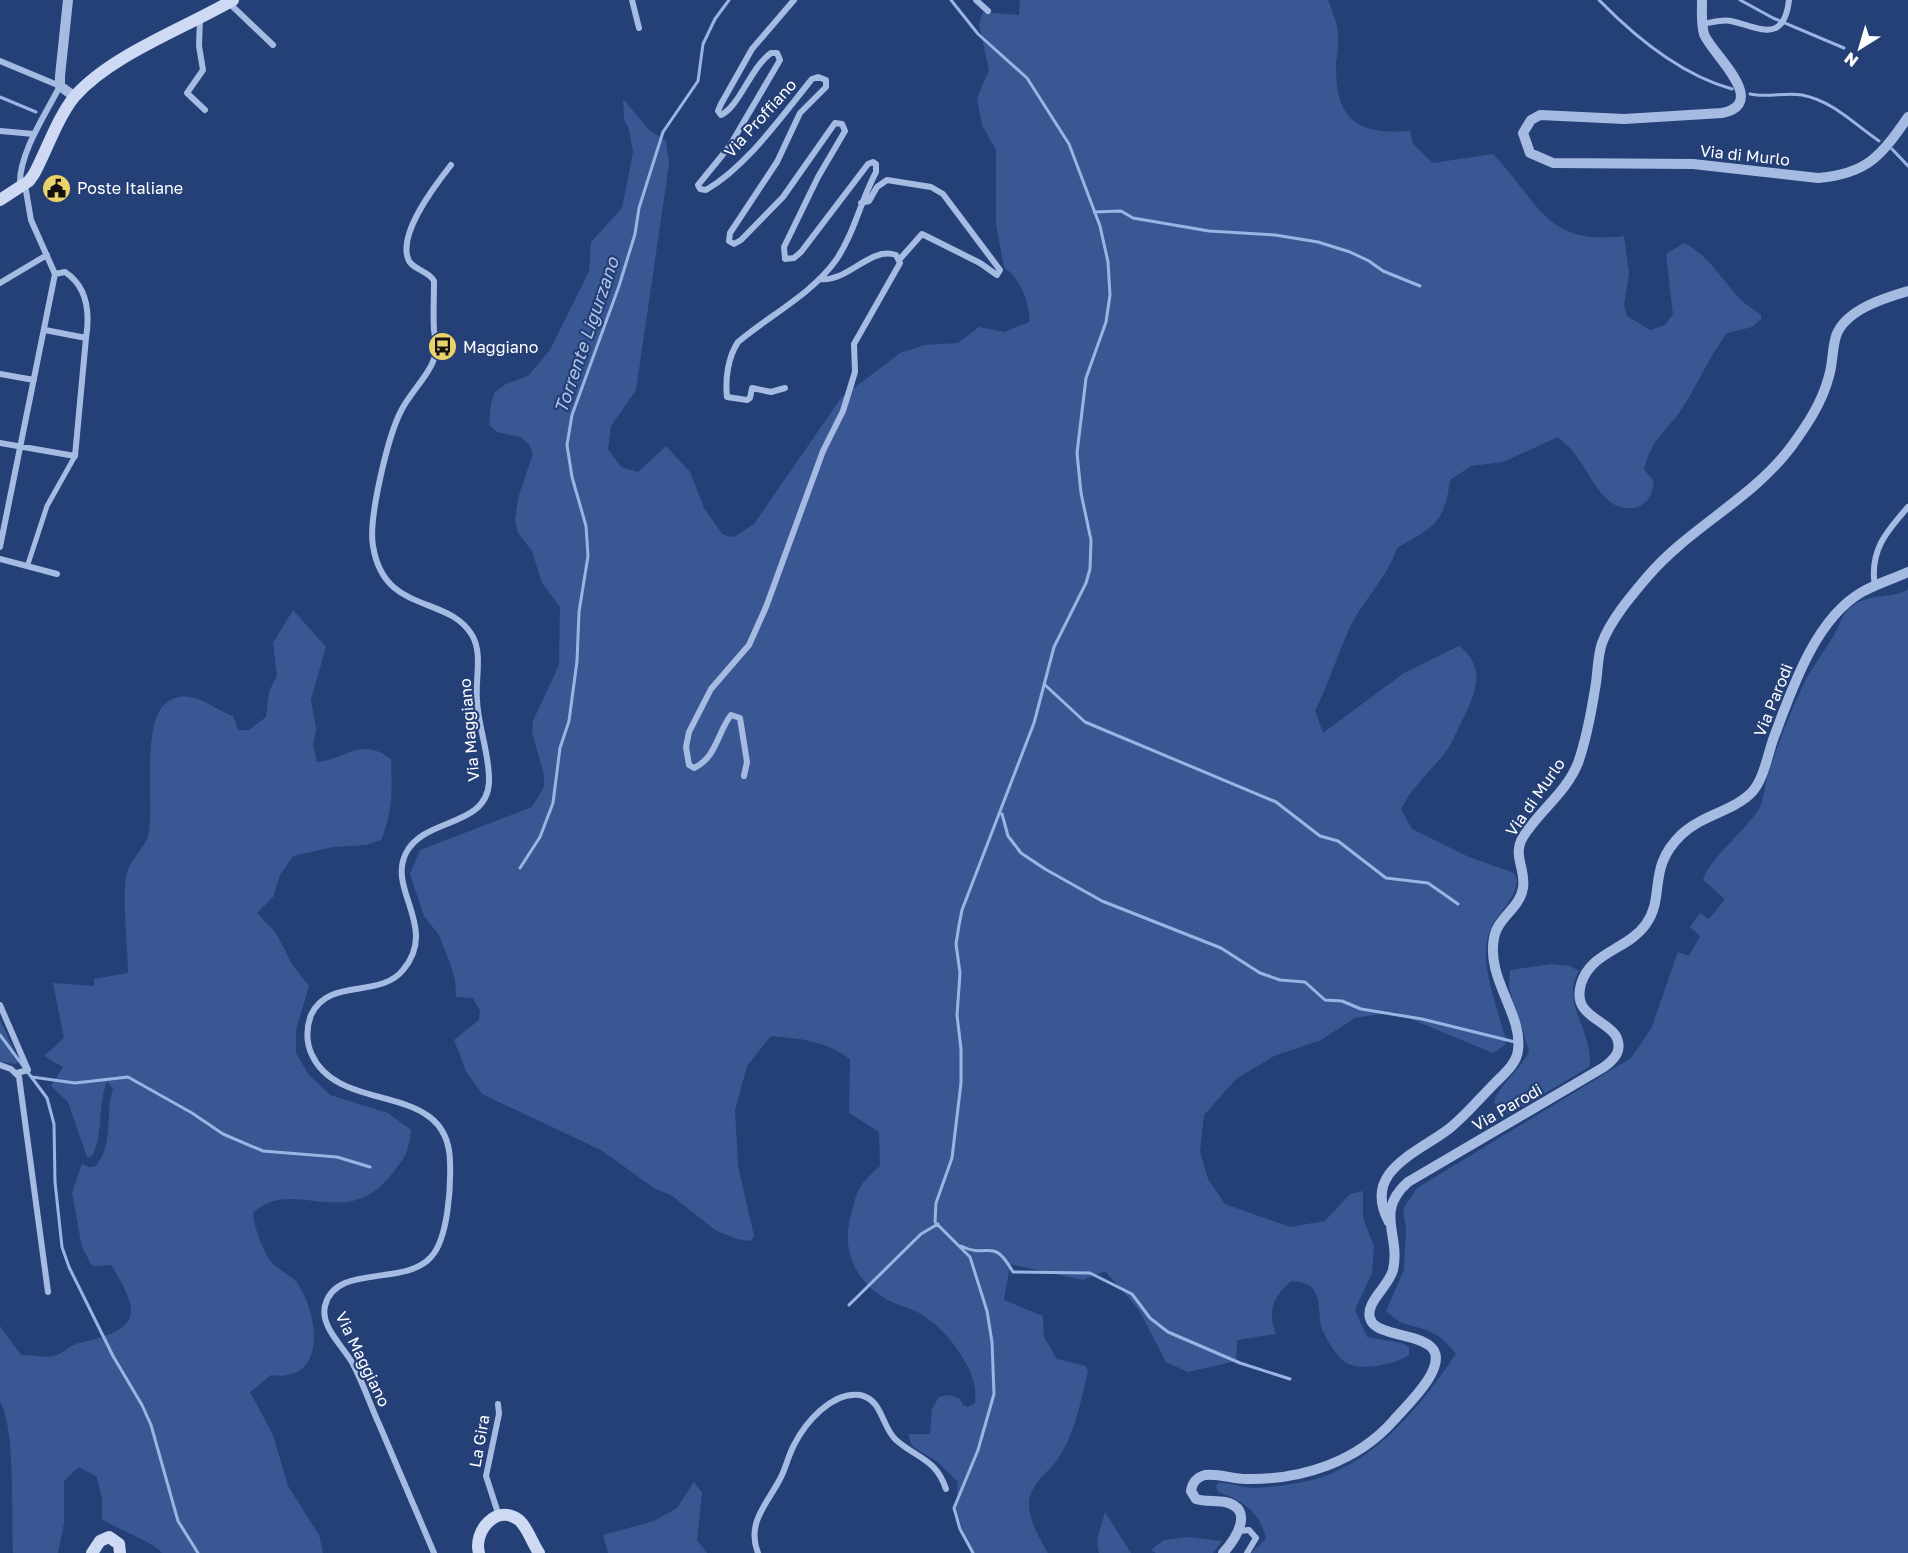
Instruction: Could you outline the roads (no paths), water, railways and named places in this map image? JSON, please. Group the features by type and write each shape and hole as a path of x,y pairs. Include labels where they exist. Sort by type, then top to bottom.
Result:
{"main road":[{"path":"0,200 34,174 75,97 103,71 231,1"},
{"path":"480,1553 477,1544 482,1528 499,1516 509,1516 521,1522 539,1553"},
{"path":"92,1553 100,1541 110,1537 119,1544 120,1553"}],"street":[{"path":"0,547 18,446 45,330 55,274 31,220 22,185 22,170 34,134 60,86 68,0"},
{"path":"632,0 639,28"},
{"name":"Via Proffiano","path":"785,388 771,392 752,387 750,400 730,398 726,394 730,359 738,342 820,279 838,257 876,172 875,162 868,164 801,252 791,259 784,258 784,247 818,177 845,131 842,124 835,123 783,197 741,240 734,244 729,242 730,233 777,162 800,112 826,87 827,82 822,77 812,79 774,125 735,166 706,190 698,187 701,177 729,147 754,100 776,70 780,60 777,53 771,52 760,63 732,107 722,115 718,111 721,104 752,50 794,0"},
{"path":"976,0 988,11"},
{"path":"1702,0 1702,24 1728,20 1764,32 1772,30 1784,16 1789,0"},
{"path":"231,1 273,45"},
{"path":"200,17 199,46 203,70 187,93 205,110"},
{"name":"Via di Murlo","path":"1702,24 1709,43 1732,73 1741,92 1740,100 1730,111 1624,118 1540,115 1531,120 1523,133 1530,153 1553,163 1693,164 1818,178 1835,177 1854,173 1871,162 1908,117"},
{"path":"0,61 60,86 75,97"},
{"path":"0,131 34,134"},
{"name":"Via Maggiano","path":"434,1553 352,1362 329,1328 324,1314 328,1298 350,1281 406,1273 422,1266 431,1257 444,1233 451,1159 444,1133 433,1119 414,1107 339,1085 327,1077 313,1059 307,1036 312,1013 322,1001 345,990 383,984 404,970 415,946 416,930 414,913 401,880 406,852 417,839 436,827 473,812 484,800 488,789 488,768 477,700 477,657 473,637 453,619 408,598 395,589 382,574 372,542 372,520 390,438 400,412 436,353 434,281 410,262 407,253 411,232 416,212 451,165"},
{"name":"Via Proffiano","path":"744,776 747,762 740,718 731,715 712,752 703,763 694,768 689,765 686,758 689,732 711,689 749,645 766,607 823,451 843,411 855,372 854,344 893,278 899,260 922,234 980,263 993,274 999,273 994,260 976,240 952,204 931,187 887,180 877,187 869,201 861,203"},
{"name":"Via Proffiano","path":"820,279 827,280 842,275 886,253 896,255 899,260"},
{"path":"0,283 47,255"},
{"path":"28,564 47,506 75,456 89,316 88,303 77,284 64,272 55,274"},
{"name":"Via di Murlo","path":"1390,1222 1382,1209 1381,1197 1393,1169 1413,1151 1452,1126 1503,1076 1518,1054 1517,1033 1493,960 1494,934 1522,891 1523,878 1518,846 1528,829 1566,785 1578,761 1593,698 1600,653 1607,633 1648,576 1666,556 1755,484 1788,451 1820,404 1829,376 1838,331 1861,310 1908,291"},
{"path":"45,330 86,338"},
{"path":"0,374 33,380"},
{"path":"0,443 75,456"},
{"path":"1875,587 1872,571 1881,541 1908,507"},
{"path":"0,559 28,564 57,574"},
{"name":"Via Parodi","path":"1239,1532 1241,1519 1235,1507 1226,1502 1199,1501 1194,1497 1192,1487 1198,1479 1208,1475 1246,1479 1285,1476 1335,1464 1361,1449 1386,1429 1433,1371 1437,1358 1430,1346 1380,1329 1372,1324 1369,1316 1370,1308 1387,1283 1394,1267 1395,1252 1390,1222 1394,1197 1408,1182 1615,1058 1619,1049 1616,1036 1595,1021 1582,1006 1580,997 1584,977 1594,962 1636,936 1649,921 1660,864 1675,841 1694,825 1754,789 1800,670 1841,610 1863,592 1908,572"},
{"path":"0,1005 22,1071 48,1292"},
{"path":"0,1065 22,1071"},
{"path":"758,1553 753,1538 759,1512 780,1480 802,1430 812,1418 838,1399 860,1395 876,1404 895,1439 933,1464 941,1474 946,1489"},
{"name":"La Gira","path":"498,1404 499,1414 486,1476 499,1516"},
{"path":"1223,1553 1239,1532 1249,1530 1256,1538 1247,1553"}],"waterway":[{"name":"Torrente Ligurzano","path":"520,868 540,837 553,803 560,748 569,721 577,661 579,612 588,556 586,526 572,477 567,445 572,415 619,286 635,234 639,208 663,132 698,81 703,44 715,19 729,0"},
{"path":"951,0 978,34 1027,78 1069,144 1100,226 1108,262 1110,295 1106,322 1086,378 1077,453 1081,493 1091,540 1090,569 1086,583 1054,647 1034,723 962,910 956,944 960,973 957,1015 961,1049 961,1083 952,1158 936,1203 935,1222 970,1257 987,1311 992,1342 994,1394 978,1450 954,1508 960,1529 973,1553"},
{"path":"1599,0 1628,28 1660,53 1695,74 1732,89"},
{"path":"1740,0 1773,18 1844,48"},
{"path":"1750,94 1796,94 1824,102 1879,141"},
{"path":"0,97 36,112"},
{"path":"1892,149 1908,166"},
{"path":"1094,212 1121,211 1133,218 1209,231 1275,235 1318,242 1350,252 1383,271 1420,286"},
{"path":"1044,684 1085,722 1276,802 1320,836 1338,841 1386,878 1428,883 1458,904"},
{"path":"1002,814 1008,836 1021,853 1045,869 1102,901 1221,948 1260,973 1280,980 1305,982 1325,1000 1342,1001 1361,1009 1422,1019 1515,1042"},
{"path":"0,1035 47,1098 54,1124 55,1182 62,1247 69,1267 113,1356 151,1425 178,1521 198,1553"},
{"path":"32,1077 75,1083 128,1077 192,1113 223,1134 263,1151 337,1157 370,1167"},
{"path":"849,1305 921,1234 938,1224"},
{"path":"961,1246 970,1250 995,1251 1000,1254 1013,1272 1090,1273 1132,1294 1150,1318 1168,1332 1240,1363 1290,1379"}],"place":[{"name":"Poste Italiane","path":"56,188"},
{"name":"Maggiano","path":"442,347"}]}
